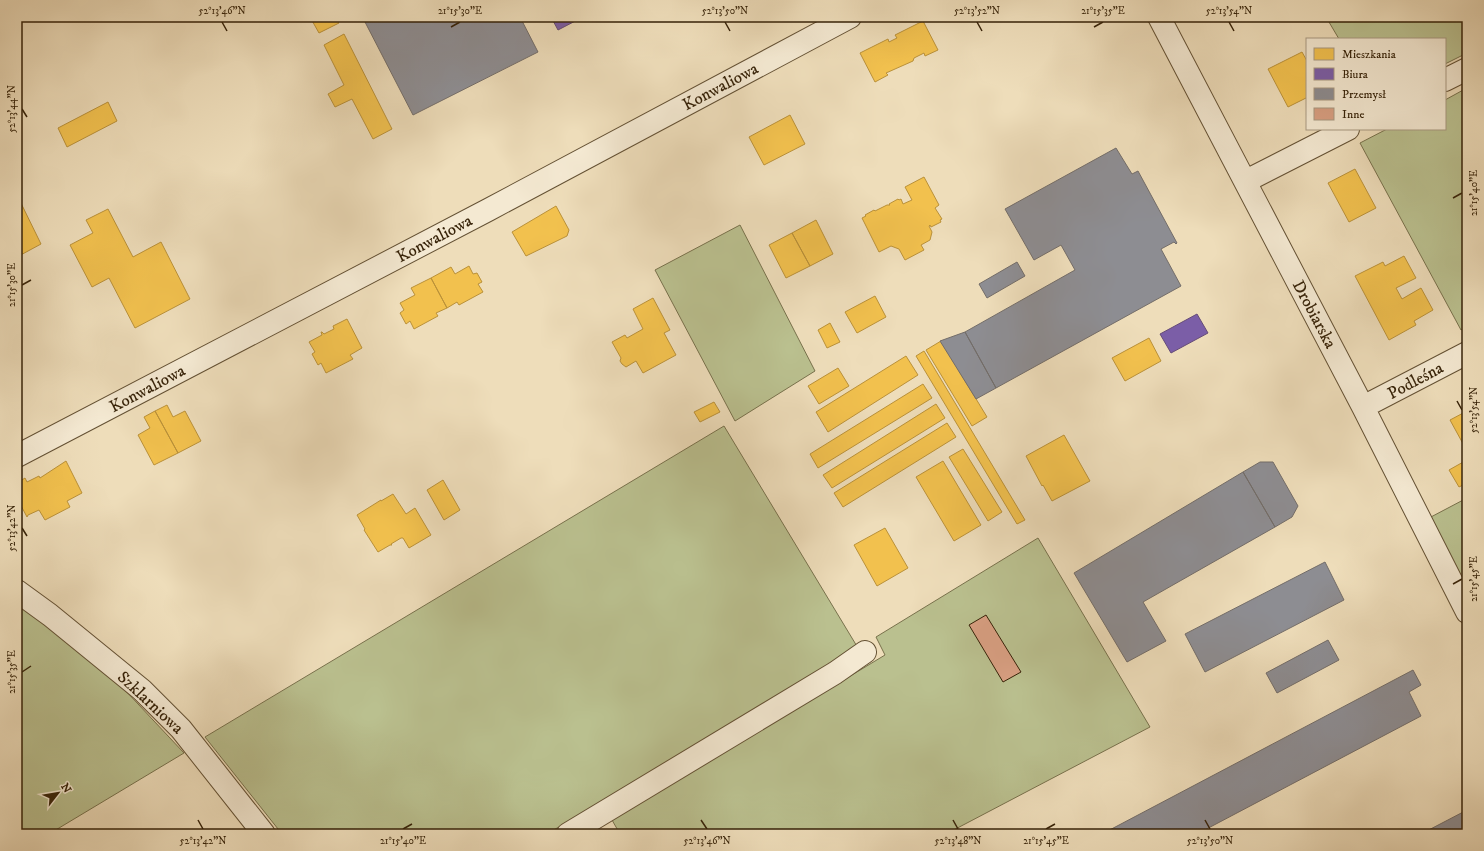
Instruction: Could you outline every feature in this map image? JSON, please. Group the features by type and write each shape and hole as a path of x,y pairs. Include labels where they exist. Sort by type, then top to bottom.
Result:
{"street":[{"name":"Konwaliowa","path":"17,456 488,210 850,17"},
{"name":"Drobiarska","path":"1159,17 1364,407 1467,612"},
{"path":"1446,80 1467,69"},
{"path":"1246,181 1346,130"},
{"name":"Podleśna","path":"1364,407 1467,353"},
{"name":"Szklarniowa","path":"17,591 50,615 142,690 176,723 264,834"},
{"path":"568,834 828,677 865,652"}],"green space":[{"path":"1326,17 1467,17 1467,53 1446,64 1446,38 1338,38"},
{"path":"1465,89 1467,94 1467,326 1461,330 1360,143 1385,130 1446,130 1446,99"},
{"path":"740,225 815,371 735,421 655,270"},
{"path":"724,426 858,648 547,834 282,834 205,737"},
{"path":"1467,498 1467,589 1429,518"},
{"path":"1038,538 1150,727 946,834 620,834 612,820 885,655 876,637"},
{"path":"17,604 108,672 184,753 49,834 17,834"}],"building: Mieszkania":[{"path":"310,17 335,17 339,23 319,33"},
{"path":"923,21 938,50 925,56 924,53 914,58 913,61 886,73 888,75 875,82 860,53 888,39 889,42 897,38 895,35"},
{"path":"344,34 392,129 373,139 352,99 335,107 328,94 344,85 324,45"},
{"path":"1302,52 1306,59 1306,98 1288,107 1268,69"},
{"path":"108,102 117,121 67,147 58,128"},
{"path":"790,115 805,144 764,165 749,137"},
{"path":"1355,169 1376,208 1349,222 1328,183"},
{"path":"924,177 939,205 935,208 942,219 940,220 941,222 931,227 930,225 929,226 932,232 930,240 921,245 924,250 905,260 899,249 891,246 879,252 862,218 874,210 875,211 890,205 889,204 898,199 901,199 903,204 912,200 905,187"},
{"path":"17,195 41,244 17,257"},
{"path":"556,206 569,230 567,236 526,256 512,232"},
{"path":"108,209 133,257 161,242 190,299 135,328 109,278 92,287 70,245 93,233 86,220"},
{"path":"816,220 833,254 810,266 792,233"},
{"path":"792,233 810,266 786,278 769,245"},
{"path":"1404,256 1416,278 1396,288 1402,299 1421,288 1433,310 1414,321 1416,325 1389,340 1355,276 1383,262 1385,266"},
{"path":"469,266 473,274 477,273 482,282 478,284 483,292 459,305 457,302 447,308 431,278 451,267 455,274"},
{"path":"431,278 447,308 436,313 438,316 414,329 410,321 406,324 400,313 404,310 400,303 415,295 411,288"},
{"path":"875,296 886,317 857,333 845,312"},
{"path":"653,298 670,330 664,333 676,355 643,373 636,361 626,367 622,364 620,361 621,358 612,342 625,335 627,338 643,329 633,309"},
{"path":"347,319 362,348 350,355 353,359 326,373 321,363 318,365 312,354 315,352 309,342 322,335 321,332 324,334 334,329 333,326"},
{"path":"830,323 840,342 827,348 818,330"},
{"path":"1149,338 1161,361 1125,381 1112,358"},
{"path":"941,341 987,417 972,426 926,350"},
{"path":"924,351 1025,520 1017,524 916,356"},
{"path":"906,356 918,375 828,432 816,412"},
{"path":"838,368 849,386 819,404 808,386"},
{"path":"923,384 932,398 818,468 810,454"},
{"path":"714,402 720,412 700,422 694,412"},
{"path":"936,404 945,418 832,488 823,475"},
{"path":"167,405 173,417 185,411 201,441 178,453 155,411"},
{"path":"155,411 178,453 154,465 138,435 150,428 144,417"},
{"path":"1467,411 1467,451 1450,420"},
{"path":"947,423 956,437 843,507 834,493"},
{"path":"1064,435 1090,481 1052,501 1026,456"},
{"path":"963,449 1002,512 988,521 949,457"},
{"path":"66,461 82,493 67,501 70,507 45,520 39,510 28,515 27,517 17,498 17,483 25,478 27,482 39,476 40,478"},
{"path":"943,461 981,525 954,541 916,477"},
{"path":"1465,461 1467,462 1467,483 1459,487 1449,470"},
{"path":"443,480 460,510 444,520 427,490"},
{"path":"393,494 406,514 415,508 431,535 409,548 403,538 401,538 391,544 392,545 378,552 364,530 365,529 357,515"},
{"path":"885,528 908,568 877,586 854,545"}],"building: Biura":[{"path":"551,17 583,17 558,30"},
{"path":"1197,314 1208,333 1171,353 1160,334"}],"building: Przemysł":[{"path":"370,17 520,17 538,52 413,115 365,22 371,19"},
{"path":"1116,148 1132,174 1138,171 1177,243 1176,244 1174,242 1161,249 1181,286 996,388 965,332 1075,270 1061,245 1034,260 1005,209"},
{"path":"1017,262 1025,276 987,298 979,284"},
{"path":"965,332 996,388 976,399 940,341"},
{"path":"1260,462 1273,462 1298,506 1292,517 1275,527 1243,472"},
{"path":"1243,472 1275,527 1143,602 1166,641 1127,662 1074,573"},
{"path":"1325,562 1344,600 1205,672 1185,634"},
{"path":"1328,640 1339,660 1277,693 1266,673"},
{"path":"1413,670 1421,685 1409,692 1421,716 1197,834 1102,834"},
{"path":"1467,810 1467,834 1421,834"}],"building: Inne":[{"path":"986,615 1021,672 1003,682 969,625"}]}
